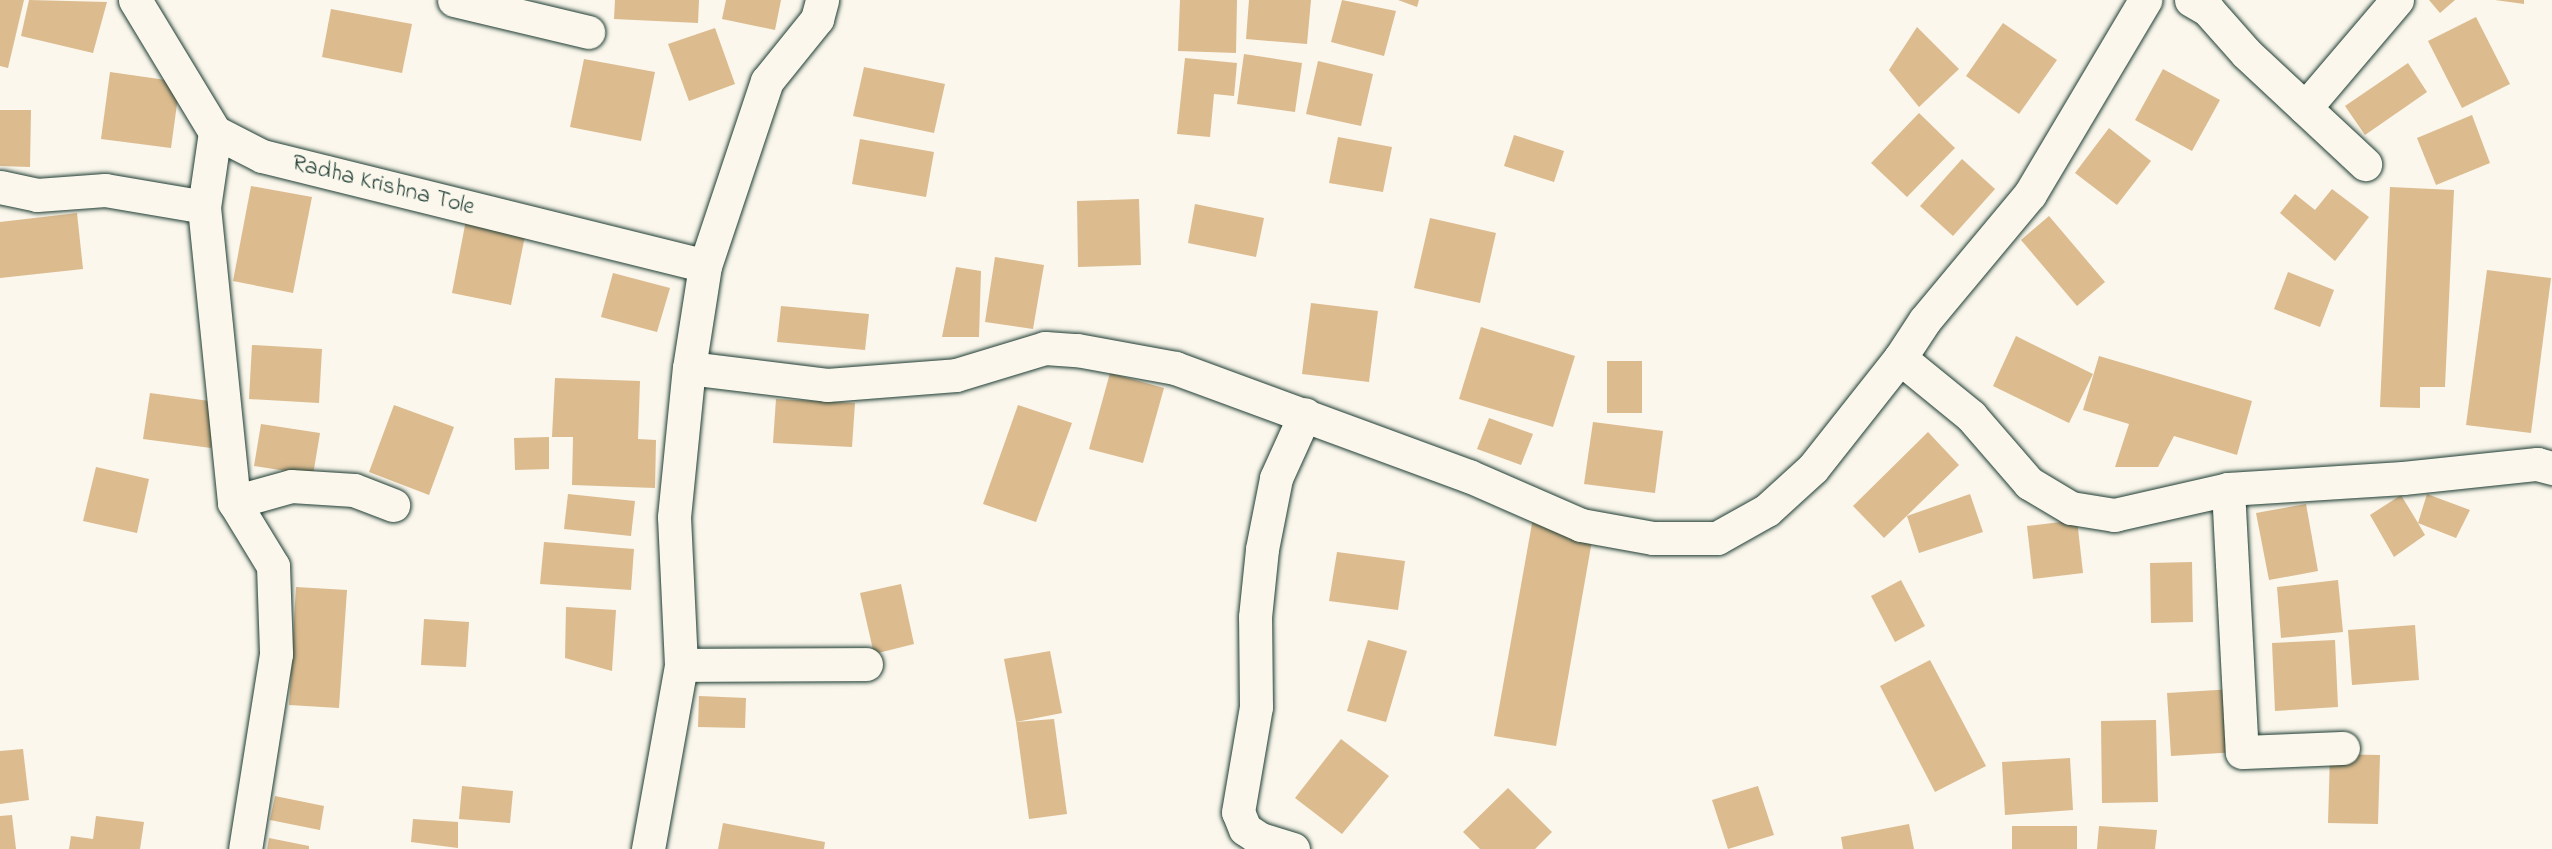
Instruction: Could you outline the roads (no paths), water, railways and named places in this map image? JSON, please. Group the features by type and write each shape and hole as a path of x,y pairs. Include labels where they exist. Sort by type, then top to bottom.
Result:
{"street":[{"path":"454,0 588,32"},
{"path":"648,849 681,665 674,517 689,368 705,266 767,81 817,19 822,0"},
{"path":"689,368 827,385 956,375 1045,348 1077,350 1175,368 1469,476 1581,525 1653,538 1717,538 1767,510 1813,468 1900,358 1925,320 2030,194 2145,0"},
{"path":"2191,0 2208,10 2305,108 2365,164"},
{"path":"2305,108 2397,0"},
{"path":"149,2 215,132 204,207 234,502 273,566 276,654 245,849"},
{"name":"Radha Krishna Tole","path":"215,132 262,156 705,266"},
{"path":"0,187 37,195 105,190 204,207"},
{"path":"1900,358 1971,416 2028,483 2071,508 2114,514 2228,489 2537,464 2552,468"},
{"path":"1293,849 1252,834 1239,821 1238,812 1256,706 1255,617 1262,549 1276,478 1305,414"},
{"path":"234,502 291,486 354,490 393,505"},
{"path":"2228,489 2242,752 2343,748"},
{"path":"681,665 866,664"}]}
